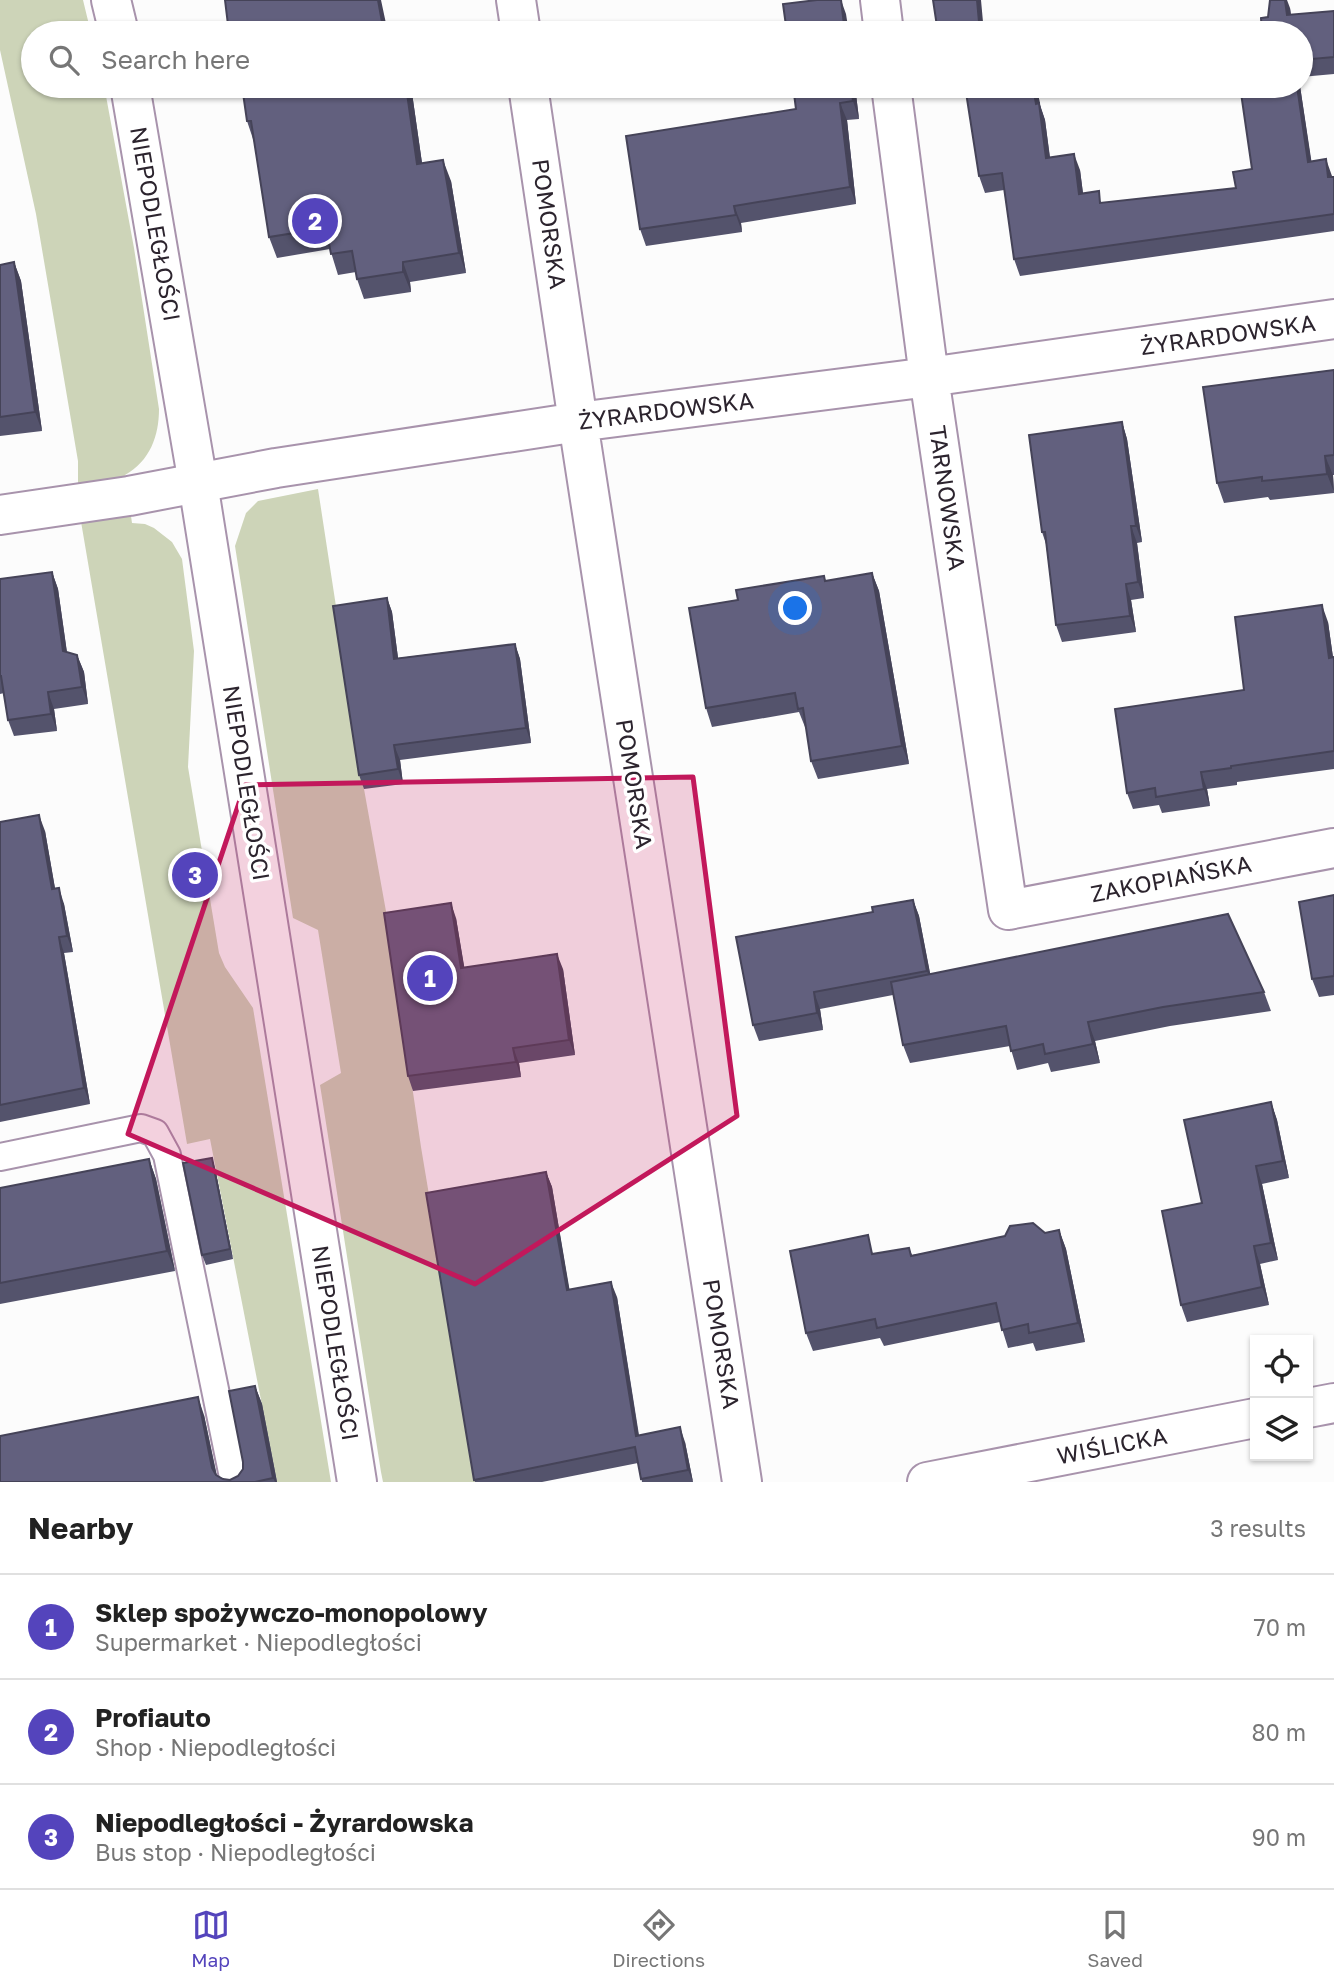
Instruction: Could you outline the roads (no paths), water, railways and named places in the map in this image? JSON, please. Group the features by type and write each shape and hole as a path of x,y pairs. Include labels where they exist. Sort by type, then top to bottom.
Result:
{"street":[{"path":"111,0 116,21"},
{"path":"516,0 519,21"},
{"path":"880,0 883,21"},
{"name":"NIEPODLEGŁOŚCI","path":"132,98 198,483 357,1482"},
{"name":"POMORSKA","path":"530,98 742,1482"},
{"name":"TARNOWSKA","path":"893,98 929,377 1008,910"},
{"name":"ŻYRARDOWSKA","path":"0,515 129,496 276,468 578,422 929,377 1334,320"},
{"name":"ZAKOPIAŃSKA","path":"1008,910 1334,848"},
{"path":"1313,1407 1334,1403"},
{"name":"WIŚLICKA","path":"927,1482 1250,1419"}],"lane":[{"path":"0,1157 141,1128 155,1133 167,1156 234,1482"}],"place":[{"name":"Profiauto","path":"315,221"},
{"name":"Niepodległości - Żyrardowska","path":"195,875"},
{"name":"Sklep spożywczo-monopolowy","path":"430,978"}]}
